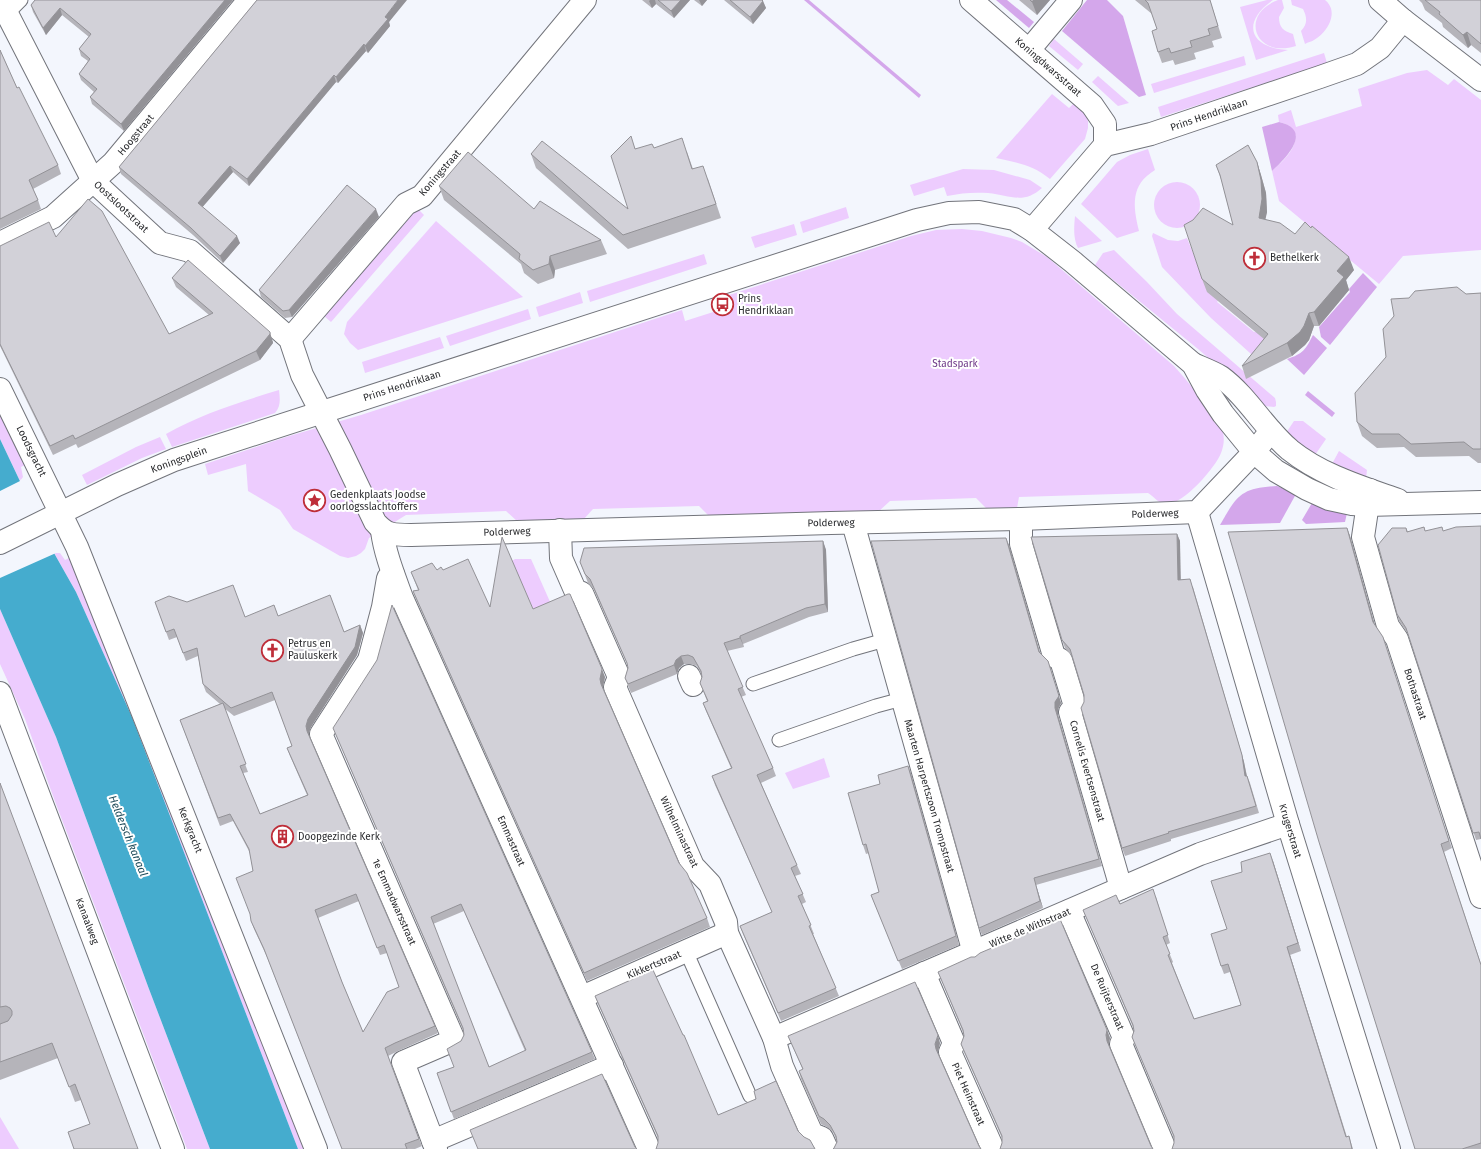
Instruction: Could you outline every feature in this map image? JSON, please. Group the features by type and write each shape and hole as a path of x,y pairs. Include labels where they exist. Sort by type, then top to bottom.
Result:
{"street":[{"name":"Hoogstraat","path":"0,243 53,217 113,162 250,0"},
{"name":"Koningstraat","path":"290,339 406,204 422,196 586,0"},
{"name":"Koningdwarsstraat","path":"971,0 1092,105 1105,124 1105,145"},
{"path":"1029,50 1071,0"},
{"name":"Oostslootstraat","path":"9,5 93,181 160,243 190,251 290,339"},
{"path":"1391,6 1481,80"},
{"name":"Prins Hendriklaan","path":"1105,145 1151,134 1356,64 1380,48 1391,6"},
{"path":"1032,230 1105,145"},
{"name":"Prins Hendriklaan","path":"321,412 917,220 948,213 979,212 1014,219 1032,230 1073,262 1193,364 1206,390 1223,414 1254,452"},
{"path":"290,339 302,375 375,522 382,531"},
{"path":"1193,364 1220,377 1248,404 1271,431 1291,450 1319,468 1342,480 1368,498 1410,504 1481,502"},
{"name":"Loodsgracht","path":"0,389 52,517"},
{"name":"Koningsplein","path":"0,543 145,472 174,460 321,412"},
{"path":"1197,512 1254,452 1271,431"},
{"path":"1254,452 1276,470 1307,489 1329,499 1352,504 1368,498"},
{"name":"Bothastraat","path":"1368,498 1363,537 1388,626 1397,639 1481,897"},
{"name":"Polderweg","path":"382,531 394,535 411,535 1020,519 1197,512"},
{"name":"Krugerstraat","path":"1197,512 1288,824 1389,1149"},
{"name":"Kerkgracht","path":"52,517 80,554 316,1149"},
{"name":"Cornelis Evertsenstraat","path":"1020,519 1021,544 1054,656 1061,660 1075,706 1070,712 1121,888"},
{"name":"Maarten Harpertszoon Trompstraat","path":"853,523 974,953"},
{"name":"Wilhelminastraat","path":"560,530 562,558 576,590 582,594 619,677 615,687 693,866 710,884 726,922 727,933 774,1038 782,1066 812,1134 822,1138 827,1149"},
{"name":"Emmastraat","path":"382,531 384,545 402,598 649,1149"},
{"name":"1e Emmadwarsstraat","path":"393,574 388,578 383,607 369,660 321,734 454,1040 403,1062 434,1145 612,1065"},
{"name":"Kanaalweg","path":"0,693 173,1149"},
{"name":"Witte de Withstraat","path":"774,1038 974,953 1200,854 1288,824"},
{"name":"De Ruijterstraat","path":"1070,911 1124,1038 1121,1044 1165,1149"},
{"name":"Kikkertstraat","path":"582,997 727,933"},
{"name":"Piet Heinstraat","path":"924,973 954,1043 950,1052 992,1149"}],"lane":[{"path":"753,684 853,649 885,640"},
{"path":"779,740 876,706 902,699"},
{"path":"686,951 750,1096"}],"green space":[{"path":"1267,0 1273,0 1263,8 1256,17 1253,25 1254,32 1258,39 1265,44 1275,48 1288,50 1256,60 1240,7"},
{"path":"1278,0 1282,0 1284,8 1279,17 1281,26 1284,30 1293,34 1296,46 1282,48 1271,46 1262,41 1257,34 1256,25 1258,15 1266,7"},
{"path":"1291,0 1325,0 1329,5 1332,16 1330,22 1319,37 1313,41 1305,44 1301,31 1306,23 1305,15 1303,9 1292,5"},
{"path":"1054,39 1083,64 1078,70 1049,46"},
{"path":"1324,53 1327,63 1161,117 1158,107"},
{"path":"1244,56 1246,65 1154,93 1151,84"},
{"path":"1427,70 1448,85 1454,79 1481,100 1481,250 1403,256 1379,284 1279,201 1272,171 1291,151 1296,135 1286,124 1279,122 1278,115 1291,110 1296,127 1362,106 1358,89 1407,73"},
{"path":"1098,76 1129,103 1118,106 1092,82"},
{"path":"1052,94 1069,108 1075,102 1086,115 1088,128 1085,139 1050,179 1031,167 996,158"},
{"path":"1148,149 1155,170 1141,182 1137,189 1135,197 1135,213 1139,231 1117,238 1081,204 1117,162 1130,155"},
{"path":"963,169 994,170 1030,180 1042,188 1029,196 1022,198 983,193 968,193 947,196 944,187 914,196 910,185"},
{"path":"1172,182 1182,182 1190,186 1196,192 1200,200 1200,210 1196,218 1190,224 1182,228 1172,228 1164,224 1158,218 1154,210 1154,200 1158,192 1164,186"},
{"path":"846,207 849,218 803,233 800,222"},
{"path":"417,208 424,215 331,322 323,315"},
{"path":"1075,216 1102,241 1078,248 1074,228"},
{"path":"436,221 523,297 358,350 350,343 344,334 347,322"},
{"path":"794,224 797,235 755,248 751,237"},
{"name":"Stadspark","path":"962,229 982,231 1011,238 1022,242 1047,257 1174,366 1184,377 1220,425 1224,438 1223,447 1218,459 1205,477 1188,494 1170,504 1163,504 1159,502 1148,493 1019,497 1017,508 987,509 976,498 890,501 878,512 711,518 699,506 593,509 583,520 518,522 506,511 406,515 369,538 365,549 361,553 348,558 340,556 293,529 280,510 248,491 246,464 208,475 205,464 286,437 361,415 682,310 685,321 729,307 726,296 911,236 936,230"},
{"path":"1153,233 1168,240 1178,241 1187,238 1204,281 1221,297 1217,302 1254,332 1261,331 1265,342 1260,362 1211,318 1162,267 1152,236"},
{"path":"1114,250 1177,314 1275,398 1276,406 1264,406 1198,349 1095,265 1103,253"},
{"path":"704,254 707,264 590,302 587,291"},
{"path":"580,292 583,303 539,317 536,307"},
{"path":"528,309 531,319 450,346 446,336"},
{"path":"440,337 444,348 365,373 362,362"},
{"path":"279,390 279,405 275,413 172,447 166,434 207,414"},
{"path":"0,410 27,464 21,467 23,477 20,481 0,439"},
{"path":"1294,421 1303,421 1326,439 1315,455 1286,433"},
{"path":"160,437 166,449 142,458 87,485 82,475 136,447"},
{"path":"1339,451 1367,470 1366,479 1332,464"},
{"path":"54,553 60,553 65,560 73,556 309,1149 298,1149 132,717 76,592"},
{"path":"515,559 531,559 551,604 534,611 512,561"},
{"path":"0,609 56,737 210,1149 187,1149 25,719 0,664"},
{"path":"824,758 830,777 793,789 785,773"},
{"path":"0,1117 19,1149 0,1149"}],"shaded area":[{"path":"804,0 809,0 921,95 919,98"},
{"path":"996,0 1007,0 1034,22 1029,28"},
{"path":"1087,0 1107,0 1123,16 1146,95 1139,97 1062,31"},
{"path":"1279,122 1289,126 1295,131 1296,138 1290,152 1272,171 1262,127"},
{"path":"1363,273 1377,287 1330,345 1321,337 1319,327 1350,292 1349,289"},
{"path":"1313,335 1327,348 1304,375 1287,359 1300,353 1308,344"},
{"path":"1308,391 1335,413 1332,417 1305,395"},
{"path":"1277,486 1296,494 1280,523 1220,525 1231,507 1241,495 1255,489"},
{"path":"1312,503 1324,508 1347,513 1345,522 1306,524 1302,520"}],"water":[{"name":"Heldersch kanaal","path":"0,439 54,553 76,592 132,717 298,1149 210,1149 56,737 0,609"}],"pier":[{"path":"21,479 56,553 0,578 0,491 20,481"}],"building":[{"path":"35,0 225,0 121,124 90,97 97,89 79,74 90,59 79,49 91,34 60,8 43,28 31,5"},
{"path":"257,0 398,0 385,17 388,19 336,77 334,75 247,179 230,166 198,203 237,236 220,256 191,228 119,167"},
{"path":"658,0 681,0 671,11"},
{"path":"730,0 762,0 763,1 750,17"},
{"path":"1145,0 1210,0 1218,26 1208,29 1210,35 1190,41 1192,47 1171,53 1169,48 1158,52 1152,31 1157,29 1148,3"},
{"path":"1425,0 1481,0 1481,44 1467,32 1463,35 1439,14 1440,12"},
{"path":"0,50 17,88 19,87 58,165 29,180 38,200 0,219"},
{"path":"631,136 635,149 652,144 654,148 682,138 692,169 703,166 716,204 623,235 531,154 542,141 628,209 611,156"},
{"name":"Bethelkerk","path":"1248,145 1257,162 1261,180 1262,199 1259,218 1280,223 1295,234 1305,222 1311,228 1312,226 1349,257 1337,271 1344,277 1314,312 1309,313 1300,332 1287,343 1242,366 1268,334 1202,279 1184,225 1193,220 1203,208 1233,225 1216,165"},
{"path":"468,152 534,209 540,201 601,240 550,256 549,264 533,270 519,259 520,254 439,186"},
{"path":"347,185 376,209 289,310 283,311 259,290"},
{"path":"88,199 102,211 169,334 213,313 172,278 188,260 270,332 270,334 256,351 75,439 73,435 50,446 0,344 0,246 49,222 56,237"},
{"path":"1457,287 1466,294 1481,293 1481,449 1473,449 1464,442 1411,444 1399,434 1372,434 1357,422 1355,393 1386,357 1383,329 1394,316 1391,299 1409,298 1415,291"},
{"path":"1481,526 1481,839 1479,832 1473,833 1406,628 1397,614 1378,545 1392,528 1406,528 1407,532 1424,527 1425,531 1442,527 1443,531 1456,527"},
{"path":"1347,528 1373,622 1383,637 1449,841 1441,844 1481,965 1481,1143 1462,1149 1415,1149 1319,842 1228,532"},
{"path":"1177,534 1178,580 1190,579 1242,755 1245,776 1247,776 1256,806 1168,832 1169,833 1122,848 1081,708 1084,702 1084,695 1070,649 1062,640 1031,537"},
{"path":"502,537 533,609 570,594 602,669 600,679 601,684 679,863 687,873 707,918 584,973 413,591 419,590 411,572 432,563 437,570 441,567 443,570 468,559 490,607"},
{"path":"1006,538 1039,652 1048,661 1059,696 1055,702 1055,708 1099,859 1034,878 1040,901 979,928 871,541"},
{"path":"823,541 825,604 806,608 740,636 740,638 724,643 743,687 738,689 773,768 757,775 797,865 791,868 803,894 798,896 811,925 809,926 836,988 778,1013 740,926 772,912 712,776 732,768 703,703 708,701 700,683 702,677 701,671 693,657 688,655 681,656 676,660 674,665 628,684 625,678 628,668 627,663 590,579 585,574 580,562 584,548"},
{"path":"233,585 245,617 274,605 278,616 330,595 344,632 360,625 355,647 308,719 306,726 435,1026 385,1048 419,1139 405,1144 407,1149 342,1149 264,949 251,921 250,914 236,878 253,871 249,849 230,814 218,818 180,720 223,703 246,764 240,766 260,814 308,795 287,748 292,746 272,692 231,708 203,684 197,648 183,653 174,629 166,632 155,602 169,596 187,602","holes":["356,894 377,948 384,945 399,987 387,992 363,1032 342,982 315,910"]},
{"path":"392,605 592,1052 451,1112 437,1073 454,1067 447,1049 461,1041 464,1035 463,1028 333,728 377,660","holes":["461,904 526,1050 489,1067 431,917"]},
{"path":"908,766 956,936 898,961 871,895 879,892 866,844 863,845 848,793 880,784 878,775"},
{"path":"0,783 138,1149 74,1149 68,1132 90,1124 75,1084 69,1087 52,1043 0,1062 0,1024 8,1021 12,1015 12,1011 6,1006 0,1007"},
{"path":"1270,853 1298,943 1287,947 1346,1137 1349,1136 1352,1149 1172,1149 1174,1136 1132,1037 1134,1031 1133,1025 1083,910 1116,895 1120,904 1153,889 1168,935 1163,937 1170,954 1168,955 1194,1019 1241,1005 1228,964 1221,966 1211,934 1227,929 1211,881 1242,872 1241,862"},
{"path":"1060,919 1107,1030 1107,1041 1153,1149 1000,1149 1002,1136 961,1044 964,1036 963,1030 938,972"},
{"path":"653,970 684,1035 718,1115 756,1099 754,1091 776,1081 798,1131 810,1140 815,1149 656,1149 658,1136 595,996"},
{"path":"915,982 938,1035 935,1044 936,1049 981,1149 833,1149 837,1142 836,1136 830,1125 819,1116 799,1071 803,1069 788,1036"},
{"path":"602,1074 637,1149 478,1149 470,1130"}],"place":[{"name":"Bethelkerk","path":"1254,258"},
{"name":"Prins Hendriklaan","path":"723,305"},
{"name":"Gedenkplaats Joodse oorlogsslachtoffers","path":"314,501"},
{"name":"Petrus en Pauluskerk","path":"273,650"},
{"name":"Doopgezinde Kerk","path":"282,837"}]}
